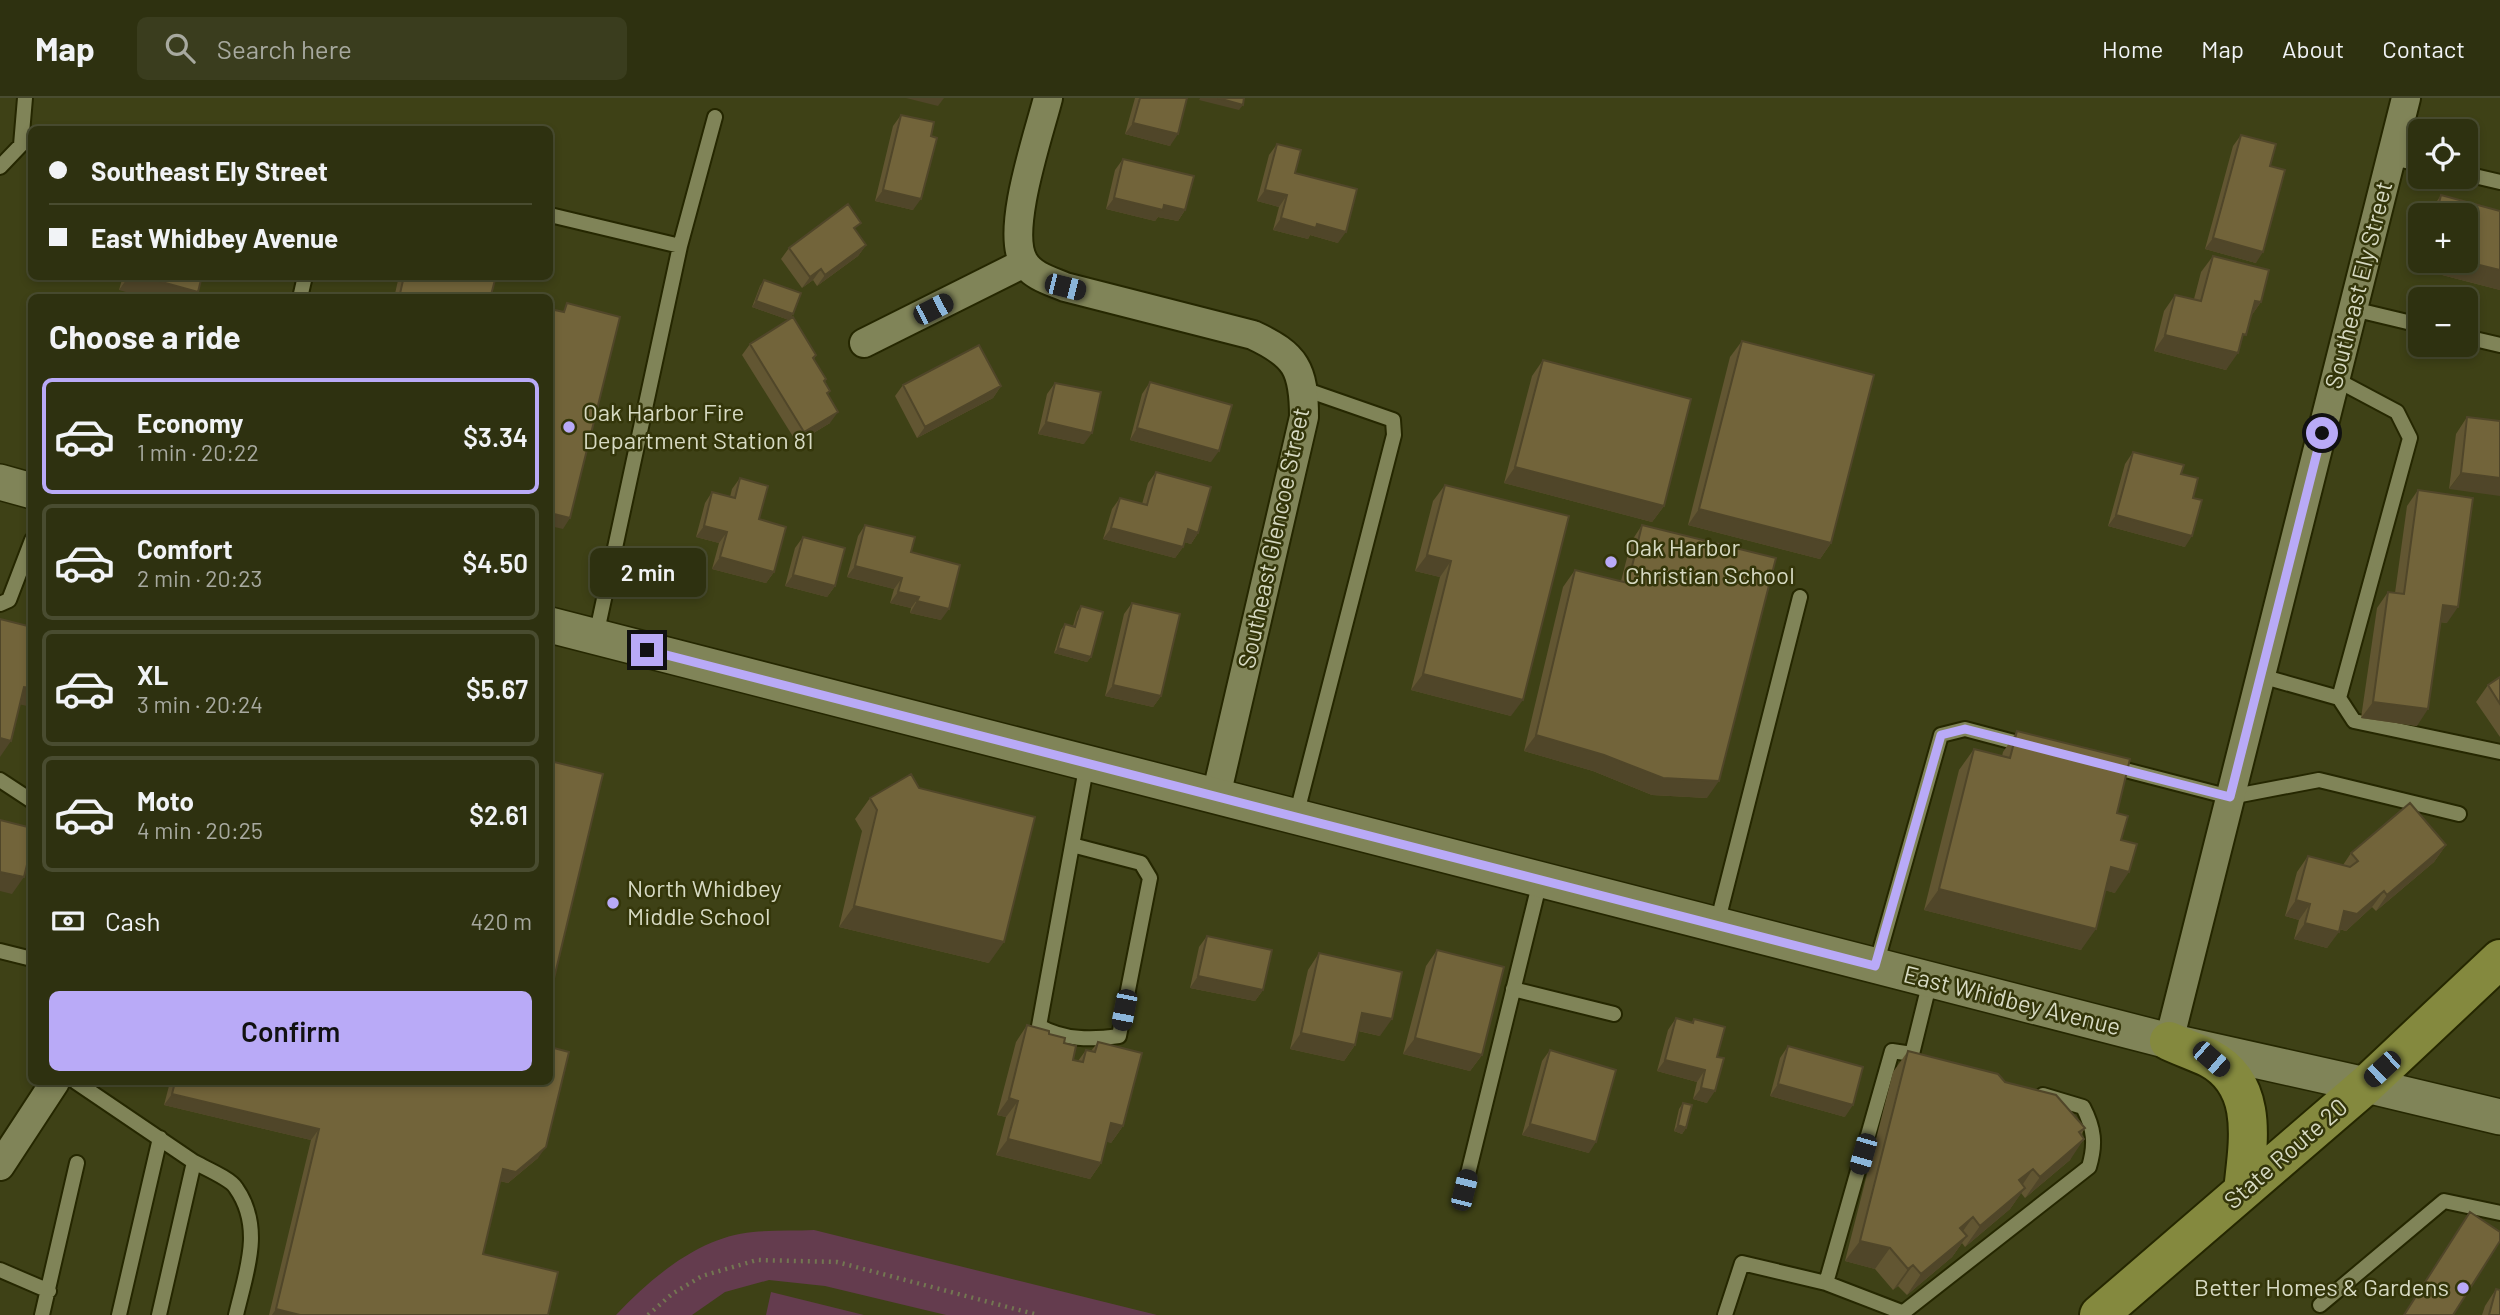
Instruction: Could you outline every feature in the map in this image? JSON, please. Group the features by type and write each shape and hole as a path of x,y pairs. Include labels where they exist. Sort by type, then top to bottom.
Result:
{"main road":[{"name":"State Route 20","path":"2098,1315 2366,1085 2500,958"},
{"path":"2169,1041 2211,1059 2237,1082 2248,1111 2243,1191"}],"street":[{"path":"864,344 1024,262 1017,239 1018,216 1048,98"},
{"name":"Southeast Ely Street","path":"2169,1041 2406,98"},
{"name":"Southeast Glencoe Street","path":"1024,262 1040,276 1065,287 1254,335 1277,346 1296,365 1304,389 1304,417 1216,796"},
{"path":"0,482 28,490"},
{"name":"East Whidbey Avenue","path":"553,626 2169,1041 2500,1117"},
{"path":"0,1166 53,1085"}],"lane":[{"path":"0,167 21,145 25,98"},
{"path":"595,637 680,246 715,117"},
{"path":"2391,158 2408,162"},
{"path":"2478,177 2500,182"},
{"path":"553,216 680,246"},
{"path":"2353,309 2408,323"},
{"path":"2478,340 2500,345"},
{"path":"2336,379 2397,412 2410,438 2339,698"},
{"path":"1296,816 1394,435 1393,420 1304,389"},
{"path":"0,604 9,600 28,550"},
{"path":"1717,924 1800,597"},
{"path":"2261,676 2339,698 2354,721 2500,752"},
{"path":"1875,966 1941,735 1965,729 2044,750"},
{"path":"1072,845 1141,863 1150,878 1119,1036 1091,1040 1051,1033 1039,1026 1072,845 1087,763"},
{"path":"2097,763 2230,797 2319,780 2459,814"},
{"path":"0,780 28,798"},
{"path":"1464,1190 1540,879"},
{"path":"0,951 28,958"},
{"path":"1826,1283 1892,1051 1918,1056 1930,979"},
{"path":"1513,989 1614,1014"},
{"path":"80,1085 194,1162 236,1186 248,1215 253,1241 236,1315"},
{"path":"1725,1315 1742,1263 1826,1283 1902,1314 2089,1167 2093,1153 2092,1125 2083,1107 2031,1091"},
{"path":"118,1315 160,1139"},
{"path":"159,1315 194,1162"},
{"path":"42,1315 77,1163"},
{"path":"2320,1305 2444,1202 2500,1213"},
{"path":"0,1270 49,1291"}],"path":[{"path":"648,1315 672,1294 702,1276 757,1260 837,1262 1038,1315"}],"shaded area":[{"path":"814,1230 1157,1315 946,1315 825,1286 769,1280 725,1292 692,1315 616,1315 661,1273 695,1250 733,1235"},
{"path":"771,1292 864,1315 766,1315"}],"building":[{"path":"1140,98 1187,98 1178,134 1133,123"},
{"path":"1218,98 1244,98 1243,105"},
{"path":"901,115 934,122 931,136 937,138 921,199 883,190"},
{"path":"2241,135 2276,144 2270,166 2285,170 2263,252 2213,238"},
{"path":"1277,144 1301,150 1295,173 1357,189 1346,232 1317,224 1316,228 1281,218 1287,195 1265,190"},
{"path":"1123,159 1194,176 1185,210 1164,205 1163,210 1114,198"},
{"path":"2441,195 2470,203 2439,203"},
{"path":"848,204 861,223 854,228 866,245 825,275 821,269 810,277 789,248"},
{"path":"2478,205 2500,211 2500,270 2478,265"},
{"path":"2213,256 2269,270 2261,302 2255,301 2238,353 2165,335 2175,295 2201,301"},
{"path":"154,280 201,280 198,292"},
{"path":"403,280 495,280 491,294 400,294"},
{"path":"764,280 801,293 793,314 756,301"},
{"name":"Oak Harbor Fire Department Station 81","path":"567,303 620,317 570,518 553,514 553,310 564,312"},
{"path":"793,317 816,355 813,358 826,379 824,381 830,391 827,393 838,412 804,432 750,344"},
{"path":"1742,341 1874,375 1831,543 1699,509"},
{"path":"979,345 1001,386 925,427 903,385"},
{"path":"1543,360 1691,399 1664,506 1515,467"},
{"path":"1150,382 1232,405 1219,451 1137,428"},
{"path":"1055,383 1101,392 1092,433 1046,422"},
{"path":"2467,417 2500,421 2500,478 2461,473"},
{"path":"2133,452 2184,465 2181,474 2198,478 2193,498 2202,500 2192,536 2116,515"},
{"path":"1156,472 1211,487 1198,533 1188,529 1183,547 1111,528 1120,498 1147,505"},
{"path":"740,478 768,486 759,519 786,527 774,572 720,557 727,532 704,526 712,492 735,498"},
{"path":"1445,485 1569,516 1523,700 1423,674 1451,561 1427,555"},
{"path":"2418,490 2473,498 2458,607 2443,605 2428,709 2373,702 2388,592 2404,594"},
{"path":"865,525 915,537 911,552 960,565 949,609 917,601 919,597 898,592 902,578 855,566"},
{"path":"1642,525 1776,558 1719,781 1663,778 1604,755 1536,735 1575,570 1628,583"},
{"path":"803,537 845,548 835,586 793,575"},
{"path":"1132,603 1180,614 1161,696 1113,685"},
{"path":"1081,606 1103,612 1091,657 1058,648 1065,624 1075,627"},
{"path":"0,619 28,626 28,688 24,687 11,741 0,738"},
{"path":"2500,677 2500,704 2488,685"},
{"path":"2017,731 2130,759 2117,813 2128,816 2121,840 2137,844 2129,872 2111,867 2096,929 1939,889 1974,749 2010,758"},
{"path":"553,762 603,774 553,982"},
{"path":"911,774 919,788 1035,817 1004,942 854,906 877,810 870,798"},
{"path":"2410,803 2446,845 2387,895 2384,891 2357,914 2344,911 2339,932 2305,923 2310,904 2296,900 2308,856 2350,867 2358,861 2351,853"},
{"path":"0,820 28,827 28,860 24,877 0,872"},
{"path":"1207,936 1272,950 1263,990 1198,976"},
{"path":"1437,950 1504,967 1482,1055 1415,1038"},
{"path":"1319,953 1402,972 1392,1019 1362,1013 1355,1045 1301,1033"},
{"path":"1676,1018 1693,1023 1694,1019 1725,1027 1717,1057 1724,1058 1715,1091 1701,1088 1705,1070 1665,1060"},
{"path":"1027,1025 1049,1031 1049,1034 1065,1038 1064,1043 1076,1046 1073,1060 1083,1062 1086,1050 1095,1052 1098,1042 1142,1053 1123,1126 1111,1123 1101,1163 1008,1139 1018,1101 1009,1098"},
{"path":"1788,1046 1863,1067 1853,1105 1778,1084"},
{"path":"553,1048 569,1052 546,1147 516,1172 503,1169 483,1254 558,1272 548,1315 300,1315 276,1309 319,1129 172,1094 174,1085 553,1085"},
{"path":"1550,1050 1616,1070 1596,1142 1530,1124"},
{"path":"1908,1051 1998,1074 2005,1082 2056,1095 2085,1128 2079,1132 2084,1139 2040,1177 2033,1169 2019,1180 2025,1188 1980,1226 1973,1217 1960,1228 1967,1236 1921,1274 1913,1265 1908,1269 1890,1248 1860,1241"},
{"path":"1683,1103 1692,1105 1686,1128 1678,1125"},
{"path":"2470,1212 2500,1232 2500,1241 2453,1315 2404,1315"},
{"path":"2496,1289 2500,1290 2500,1315 2489,1315"}],"place":[{"name":"Oak Harbor Fire Department Station 81","path":"569,427"},
{"name":"Oak Harbor Christian School","path":"1611,562"},
{"name":"North Whidbey Middle School","path":"613,903"},
{"name":"Better Homes & Gardens","path":"2463,1288"}],"route":[{"path":"647,650 1875,966 1941,735 1965,729 2230,797 2322,433"}]}
